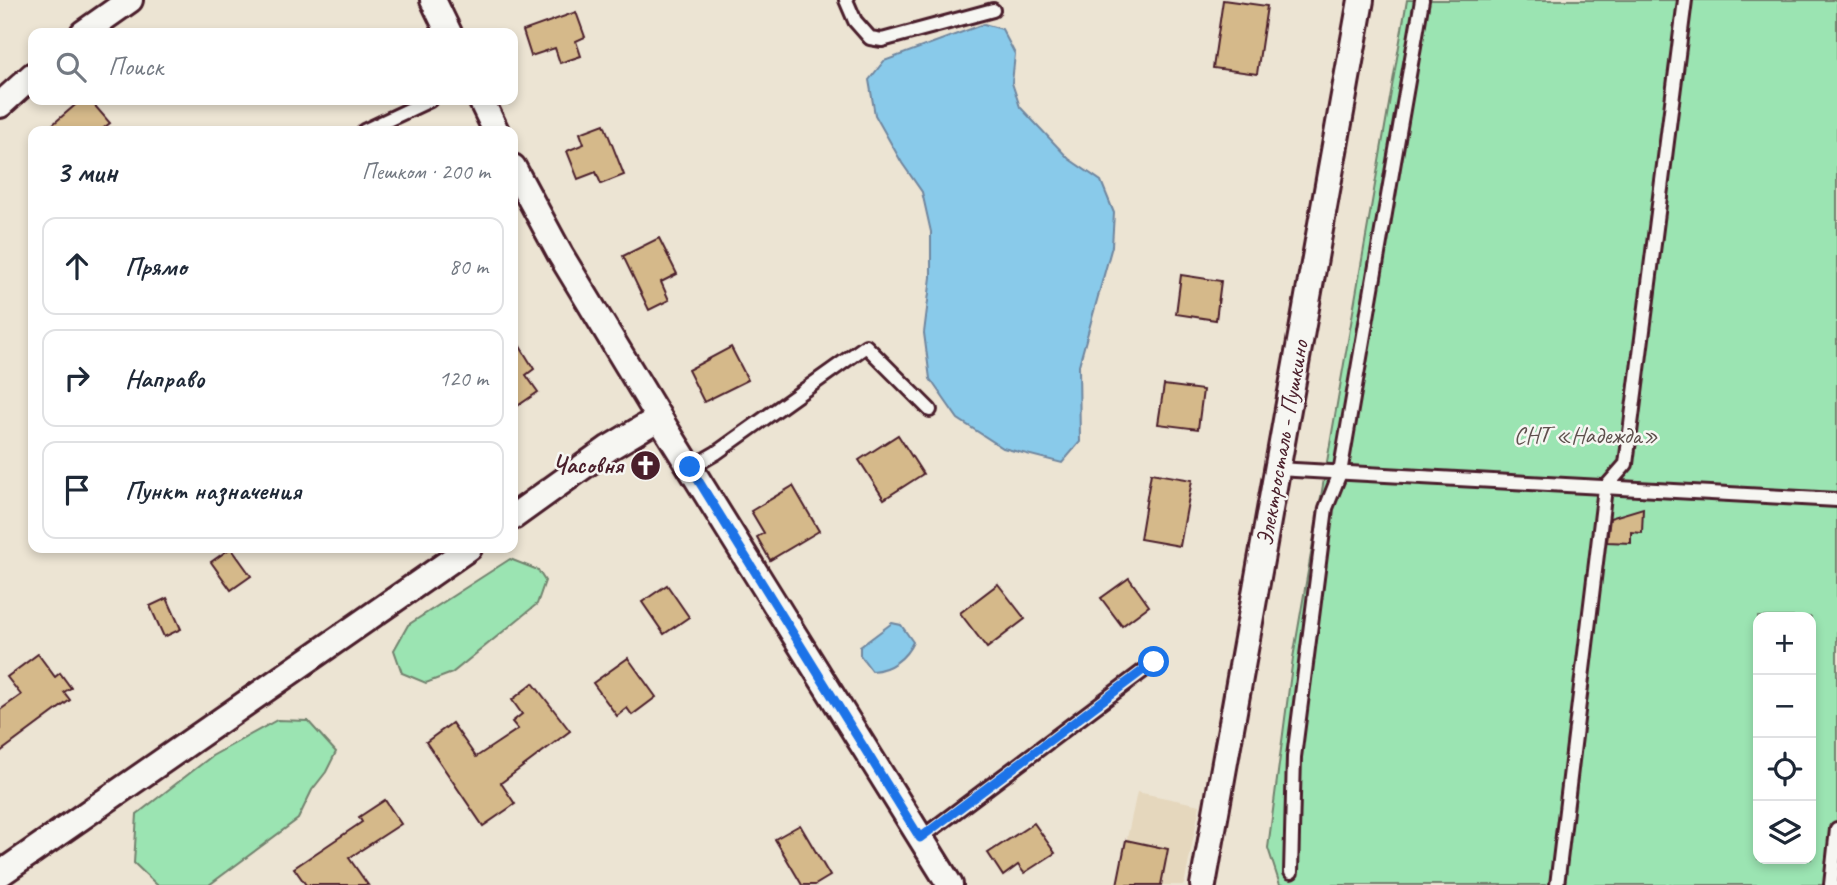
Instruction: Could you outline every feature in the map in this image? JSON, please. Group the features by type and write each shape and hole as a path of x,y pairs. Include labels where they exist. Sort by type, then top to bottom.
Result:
{"street":[{"path":"90,28 130,0"},
{"path":"433,0 447,28"},
{"name":"Электросталь - Пушкино","path":"1203,885 1361,0"},
{"path":"0,105 28,80"},
{"path":"483,105 494,126"},
{"path":"518,176 560,254 659,418 950,885"},
{"path":"518,513 608,448 659,418"},
{"path":"0,874 462,553"}],"lane":[{"path":"846,0 855,21 870,38 882,40 993,10"},
{"path":"1291,872 1294,757 1326,508 1340,473 1422,0"},
{"path":"1557,885 1605,488 1626,464 1685,0"},
{"path":"375,126 419,105"},
{"path":"690,467 716,453 866,346 930,410"},
{"path":"1277,469 1837,500"},
{"path":"920,838 1154,662"},
{"path":"1831,885 1837,829"}],"shaded area":[{"path":"1137,792 1200,805 1184,885 1117,885"}],"green space":[{"name":"СНТ «Надежда»","path":"1407,0 1837,0 1837,885 1280,885 1268,848 1293,658"},
{"path":"510,559 538,570 545,581 537,604 452,673 426,683 402,673 394,650 408,625"},
{"path":"277,720 308,721 336,752 326,772 312,790 298,819 209,885 157,885 134,863 137,814 212,756"}],"water":[{"path":"984,24 1002,29 1015,54 1012,83 1020,107 1069,159 1101,181 1114,213 1112,246 1079,365 1080,442 1062,463 1003,448 958,419 930,379 924,333 931,277 931,232 922,192 875,115 869,80 884,61"},
{"path":"892,623 901,625 913,642 897,662 872,671 860,655 860,647"}],"building":[{"path":"1223,0 1267,6 1257,74 1213,68"},
{"path":"576,12 585,37 576,41 581,56 560,63 555,48 531,56 523,31"},
{"path":"75,105 94,105 110,123 106,126 51,126"},
{"path":"604,124 624,175 601,184 596,172 578,179 567,151 584,144 580,133"},
{"path":"659,238 677,274 661,282 669,300 649,310 623,256"},
{"path":"1181,275 1221,281 1216,320 1176,314"},
{"path":"518,343 534,369 526,375 538,392 518,406"},
{"path":"731,347 748,380 704,402 688,370"},
{"path":"1164,385 1203,390 1198,429 1158,424"},
{"path":"898,435 923,474 884,499 859,460"},
{"path":"1151,473 1192,480 1180,546 1140,539"},
{"path":"793,486 819,531 770,560 757,537 764,533 751,511"},
{"path":"1643,508 1642,533 1631,532 1631,543 1607,542 1610,518"},
{"path":"224,553 235,553 251,576 231,590 211,562"},
{"path":"1129,578 1149,606 1122,626 1101,598"},
{"path":"998,584 1025,619 987,648 960,613"},
{"path":"667,585 689,617 664,634 642,602"},
{"path":"167,598 181,629 164,637 150,606"},
{"path":"38,654 55,677 60,673 71,688 64,692 70,700 0,752 0,710 21,695 7,677"},
{"path":"628,658 656,697 632,715 627,708 617,716 593,683"},
{"path":"533,683 570,731 501,783 515,804 483,826 426,742 452,723 476,757 518,729 512,722 522,714 512,700"},
{"path":"385,800 401,824 349,858 368,885 306,885 294,868 362,822 359,817"},
{"path":"1034,823 1055,853 1024,873 1018,865 1003,876 988,853"},
{"path":"800,825 830,876 815,885 802,885 775,839"},
{"path":"1126,840 1168,849 1161,885 1117,885"}],"place":[{"name":"Часовня","path":"646,465"}],"route":[{"path":"690,467 920,838 1154,662"}]}
